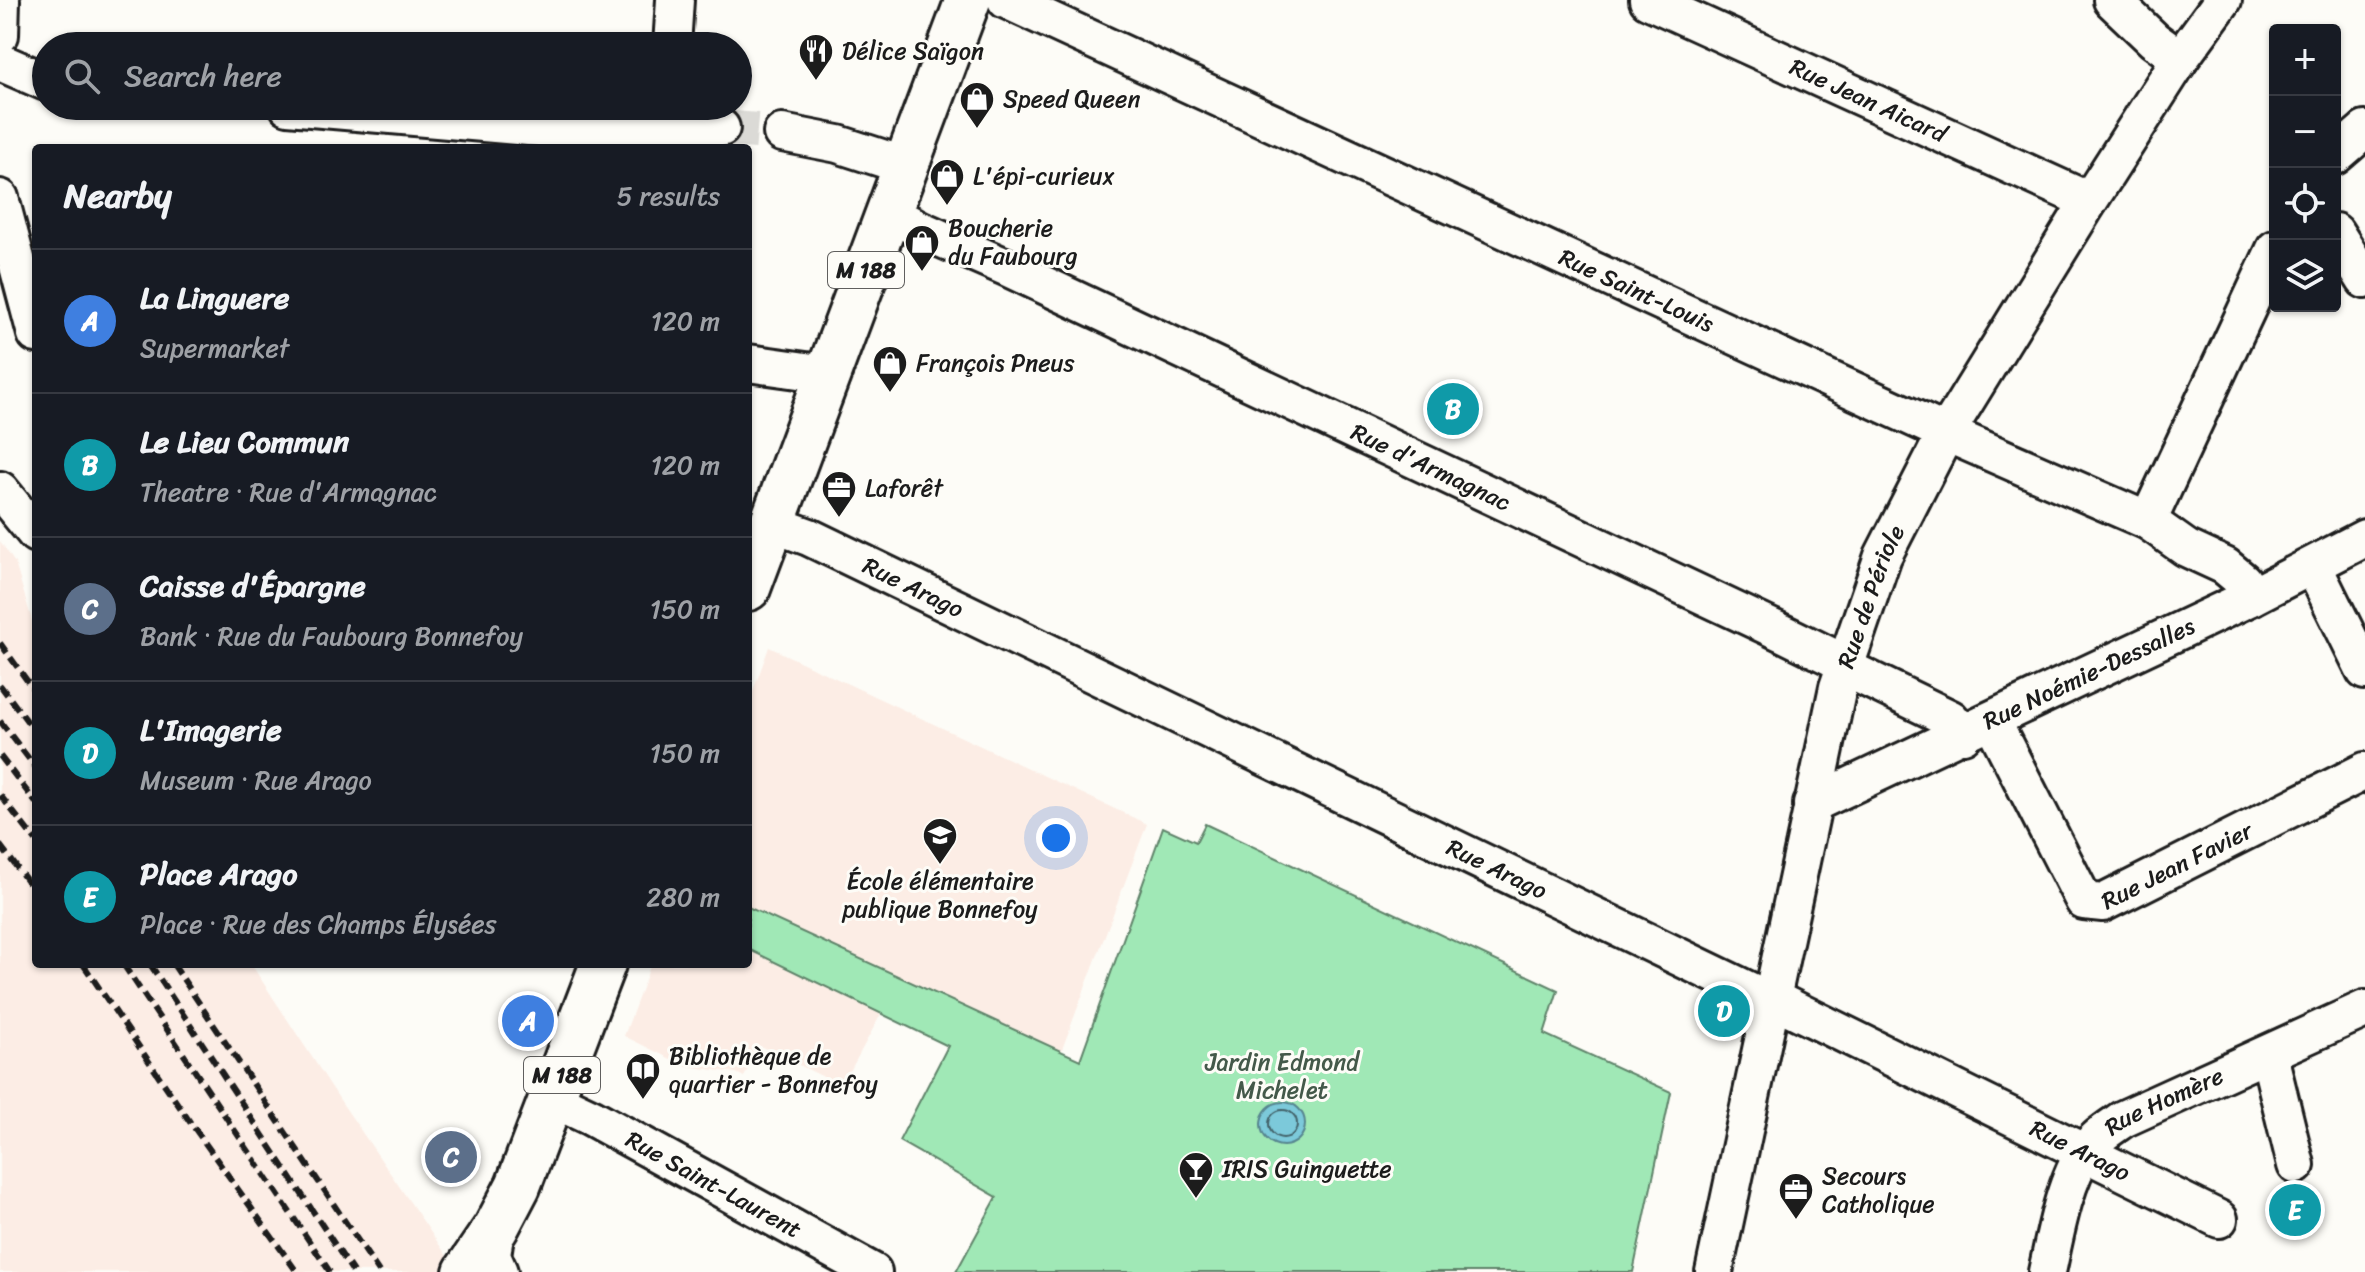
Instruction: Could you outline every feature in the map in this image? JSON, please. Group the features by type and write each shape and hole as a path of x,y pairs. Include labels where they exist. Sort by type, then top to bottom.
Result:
{"main road":[{"name":"M 188","path":"752,578 968,0"},
{"name":"M 188","path":"466,1272 496,1228 518,1186 602,968"},
{"name":"M 188","path":"500,1272 518,1186"}],"street":[{"path":"0,35 1,0"},
{"path":"673,32 675,0"},
{"name":"Rue Saint-Louis","path":"1006,0 1946,433 2148,521 2186,548 2225,566 2243,581 2251,597"},
{"name":"Rue Jean Aicard","path":"1648,0 2089,201"},
{"path":"2112,0 2154,40 2180,59"},
{"name":"Rue de Périole","path":"1714,1272 1812,804 1846,664 1883,556 1946,433 2089,201 2180,59 2223,0"},
{"path":"0,62 32,76"},
{"path":"448,120 607,134 661,120"},
{"path":"679,120 721,128"},
{"path":"2341,151 2365,130"},
{"path":"782,133 838,144 906,166"},
{"path":"0,198 28,269 32,302"},
{"name":"Rue d'Armagnac","path":"888,212 1846,664 1858,674 1951,719 1977,728"},
{"path":"2340,240 2365,280"},
{"path":"2148,521 2269,262"},
{"path":"752,364 827,374"},
{"path":"0,490 32,529"},
{"name":"Rue Arago","path":"773,524 809,537 1756,994 1771,998 2219,1219"},
{"name":"Rue Noémie-Dessalles","path":"1812,804 2251,597 2365,538"},
{"path":"2313,566 2365,671"},
{"name":"Rue Jean Favier","path":"1977,728 2084,901 2103,903 2365,771"},
{"name":"Rue Homère","path":"2047,1272 2073,1173 2084,1153 2100,1135 2123,1119 2365,1009"},
{"path":"2269,1055 2296,1165"},
{"name":"Rue Saint-Laurent","path":"553,1099 873,1272"},
{"path":"496,1228 492,1256 500,1272"}],"shaded area":[{"path":"0,541 15,563 32,620 32,968 254,968 458,1272 0,1272"},
{"name":"École élémentaire publique Bonnefoy","path":"769,647 1147,824 1061,1052 752,909 752,694"},
{"path":"752,950 849,995 881,1014 842,1086 760,1046 744,1077 736,1073 685,1066 624,1036 650,968 752,968"}],"green space":[{"name":"Jardin Edmond Michelet","path":"1205,824 1558,990 1544,1034 1671,1092 1633,1272 956,1272 997,1197 899,1141 948,1046 752,951 752,909 1080,1060 1163,827 1196,842"}],"water":[{"path":"1283,1102 1299,1108 1305,1124 1299,1140 1283,1146 1267,1140 1261,1124 1267,1108"}],"tunnel":[{"path":"721,128 782,133"}],"railway":[{"path":"0,643 32,687"},
{"path":"0,685 32,728"},
{"path":"0,721 32,763"},
{"path":"0,756 32,798"},
{"path":"0,795 32,836"},
{"path":"0,845 32,888"},
{"path":"86,968 297,1272"},
{"path":"126,968 330,1272"},
{"path":"153,968 353,1272"},
{"path":"176,968 379,1272"}],"place":[{"name":"Délice Saïgon","path":"816,82"},
{"name":"Speed Queen","path":"977,130"},
{"name":"L'épi-curieux","path":"947,207"},
{"name":"Boucherie du Faubourg","path":"922,273"},
{"name":"François Pneus","path":"890,394"},
{"name":"Le Lieu Commun","path":"1453,409"},
{"name":"Laforêt","path":"839,519"},
{"name":"École élémentaire publique Bonnefoy","path":"940,866"},
{"name":"L'Imagerie","path":"1724,1011"},
{"name":"La Linguere","path":"528,1021"},
{"name":"Bibliothèque de quartier - Bonnefoy","path":"643,1101"},
{"name":"Caisse d'Épargne","path":"451,1157"},
{"name":"IRIS Guinguette","path":"1196,1200"},
{"name":"Place Arago","path":"2295,1210"},
{"name":"Secours Catholique","path":"1796,1221"}]}
